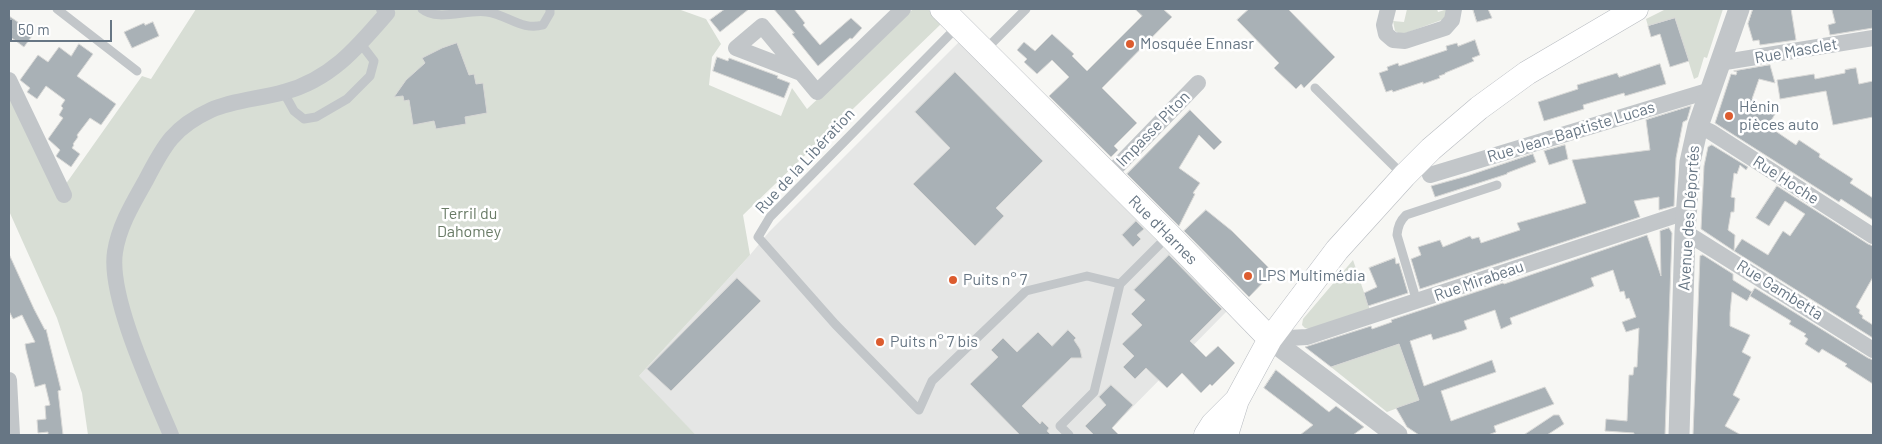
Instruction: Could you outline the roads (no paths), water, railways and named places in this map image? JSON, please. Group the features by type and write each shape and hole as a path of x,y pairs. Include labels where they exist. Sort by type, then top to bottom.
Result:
{"main road":[{"name":"Rue d'Harnes","path":"942,9 1169,235 1270,339"},
{"path":"1226,435 1237,400 1270,339 1337,250 1404,176 1458,126 1527,73 1636,9"},
{"path":"1206,435 1213,424 1237,400"}],"street":[{"path":"801,73 817,92 903,9"},
{"path":"1388,9 1384,25 1386,34 1393,40 1405,41 1445,28 1452,20 1454,9"},
{"name":"Avenue des Déportés","path":"1679,435 1686,222 1690,162 1698,126 1738,9"},
{"path":"171,435 131,335 120,300 114,255 123,222 163,147 183,126 213,109 234,102 284,92 319,79 339,65 361,44 388,10"},
{"name":"Rue Masclet","path":"1719,64 1873,38"},
{"path":"9,80 64,194"},
{"name":"Impasse Piton","path":"1109,175 1198,82"},
{"name":"Rue Jean-Baptiste Lucas","path":"1430,175 1711,90"},
{"name":"Rue Hoche","path":"1698,126 1711,132 1873,236"},
{"name":"Rue Mirabeau","path":"1270,339 1307,338 1417,302 1686,222"},
{"name":"Rue Gambetta","path":"1686,222 1873,350"},
{"name":"Rue d'Harnes","path":"1270,339 1397,435"},
{"path":"9,380 12,435"}],"lane":[{"path":"57,9 137,71"},
{"path":"422,9 432,15 441,16 466,12 488,12 533,28 543,25 550,13 550,9"},
{"path":"984,51 1026,9"},
{"name":"Rue de la Libération","path":"959,25 770,217 758,237 835,324 919,410 932,381 1026,291 1087,276 1120,284"},
{"path":"284,92 294,111 304,119 316,117 347,99 370,76 374,60 361,44"},
{"path":"1316,88 1404,176"},
{"path":"1417,302 1398,235 1398,226 1402,218 1406,214 1498,185"},
{"path":"1069,435 1060,426 1094,392 1120,284 1169,235"}],"place":[{"name":"Mosquée Ennasr","path":"1130,44"},
{"name":"Hénin pièces auto","path":"1729,116"},
{"name":"LPS Multimédia","path":"1248,276"},
{"name":"Puits n° 7","path":"953,280"},
{"name":"Puits n° 7 bis","path":"880,342"}],"park label":[{"name":"Terril du Dahomey","path":"469,223"}]}
